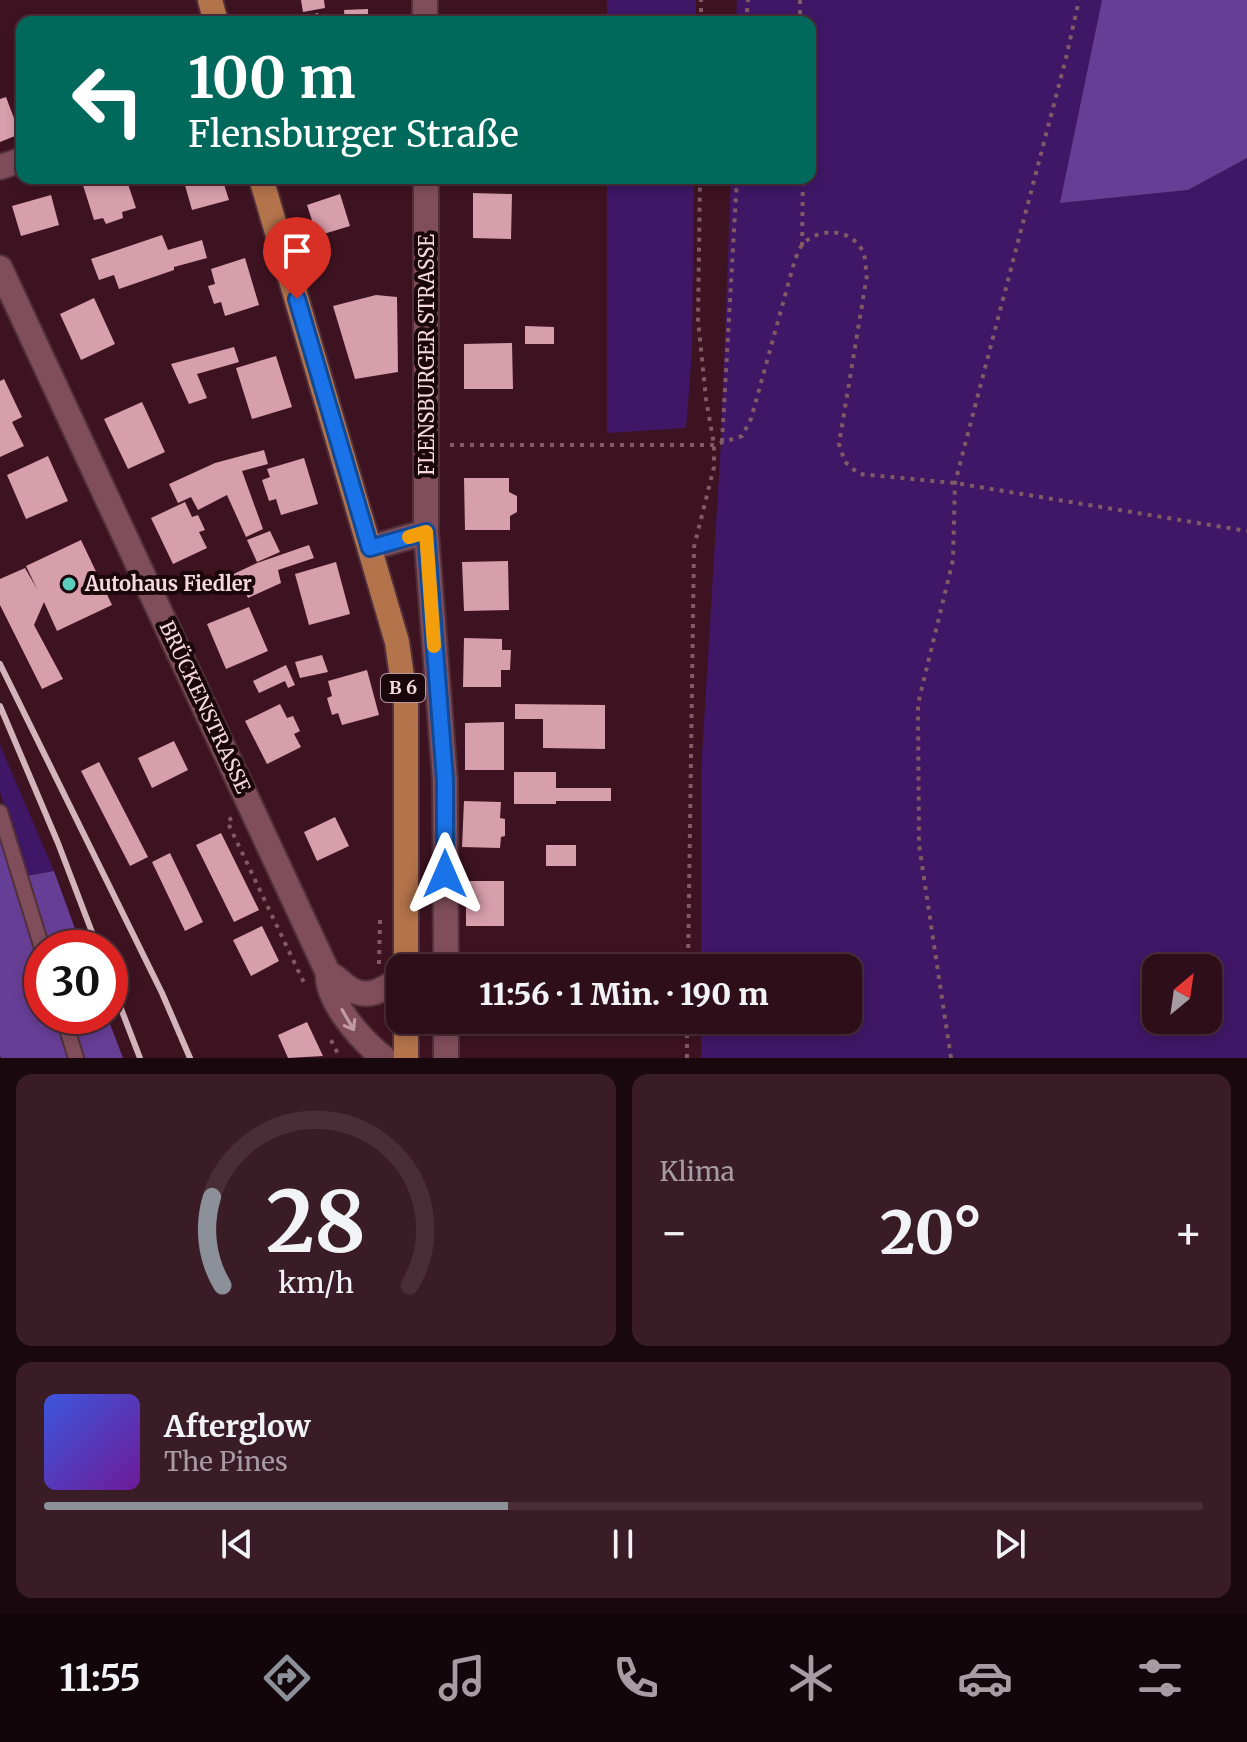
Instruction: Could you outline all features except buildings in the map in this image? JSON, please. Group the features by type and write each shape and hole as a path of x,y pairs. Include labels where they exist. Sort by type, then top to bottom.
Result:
{"main road":[{"name":"B 6","path":"263,184 397,642 406,704 406,954"},
{"path":"406,1034 406,1058"}],"street":[{"name":"FLENSBURGER STRASSE","path":"426,184 426,532 445,780 446,954"},
{"name":"BRÜCKENSTRASSE","path":"0,268 328,973 327,984 355,1033 384,1058"},
{"path":"370,548 426,532"},
{"path":"328,973 338,977 348,988 363,994 386,987"},
{"path":"446,1034 446,1058"}],"lane":[{"path":"0,812 36,930"},
{"path":"69,1034 76,1058"}],"path":[{"path":"951,1058 919,845 918,704 953,560 955,483 1059,88 1079,0"},
{"path":"688,954 694,547 714,467 698,320 700,184"},
{"path":"722,442 737,184"},
{"path":"428,445 714,445 742,436 751,419 794,263 802,246 803,184"},
{"path":"802,246 819,233 836,232 853,239 863,251 867,275 839,444 845,462 859,474 955,483 1247,531"},
{"path":"380,916 386,958"},
{"path":"687,1034 687,1058"}],"shaded area":[{"path":"607,0 696,0 696,16 607,16"},
{"path":"737,0 1102,0 1061,203 1188,190 1247,158 1247,1058 701,1058 701,1034 862,1034 862,954 701,954 701,772 721,442 731,184 816,184 816,16 736,16"},
{"path":"1102,0 1247,0 1247,158 1188,190 1060,203"},
{"path":"607,184 694,184 692,352 686,428 607,433"},
{"path":"0,745 54,871 26,876 0,792"},
{"path":"0,830 30,930 24,930 24,1034 62,1034 69,1058 0,1056"},
{"path":"54,871 75,930 42,930 26,876"},
{"path":"75,1034 114,1034 123,1058 82,1058"}],"railway":[{"path":"0,664 162,993 190,1058"},
{"path":"0,706 91,930"},
{"path":"128,1027 140,1058"}],"slow traffic":[{"path":"409,537 426,532 434,646"}],"place":[{"name":"Autohaus Fiedler","path":"69,584"}],"route":[{"path":"297,299 370,548 426,532 445,780 445,874"}]}
